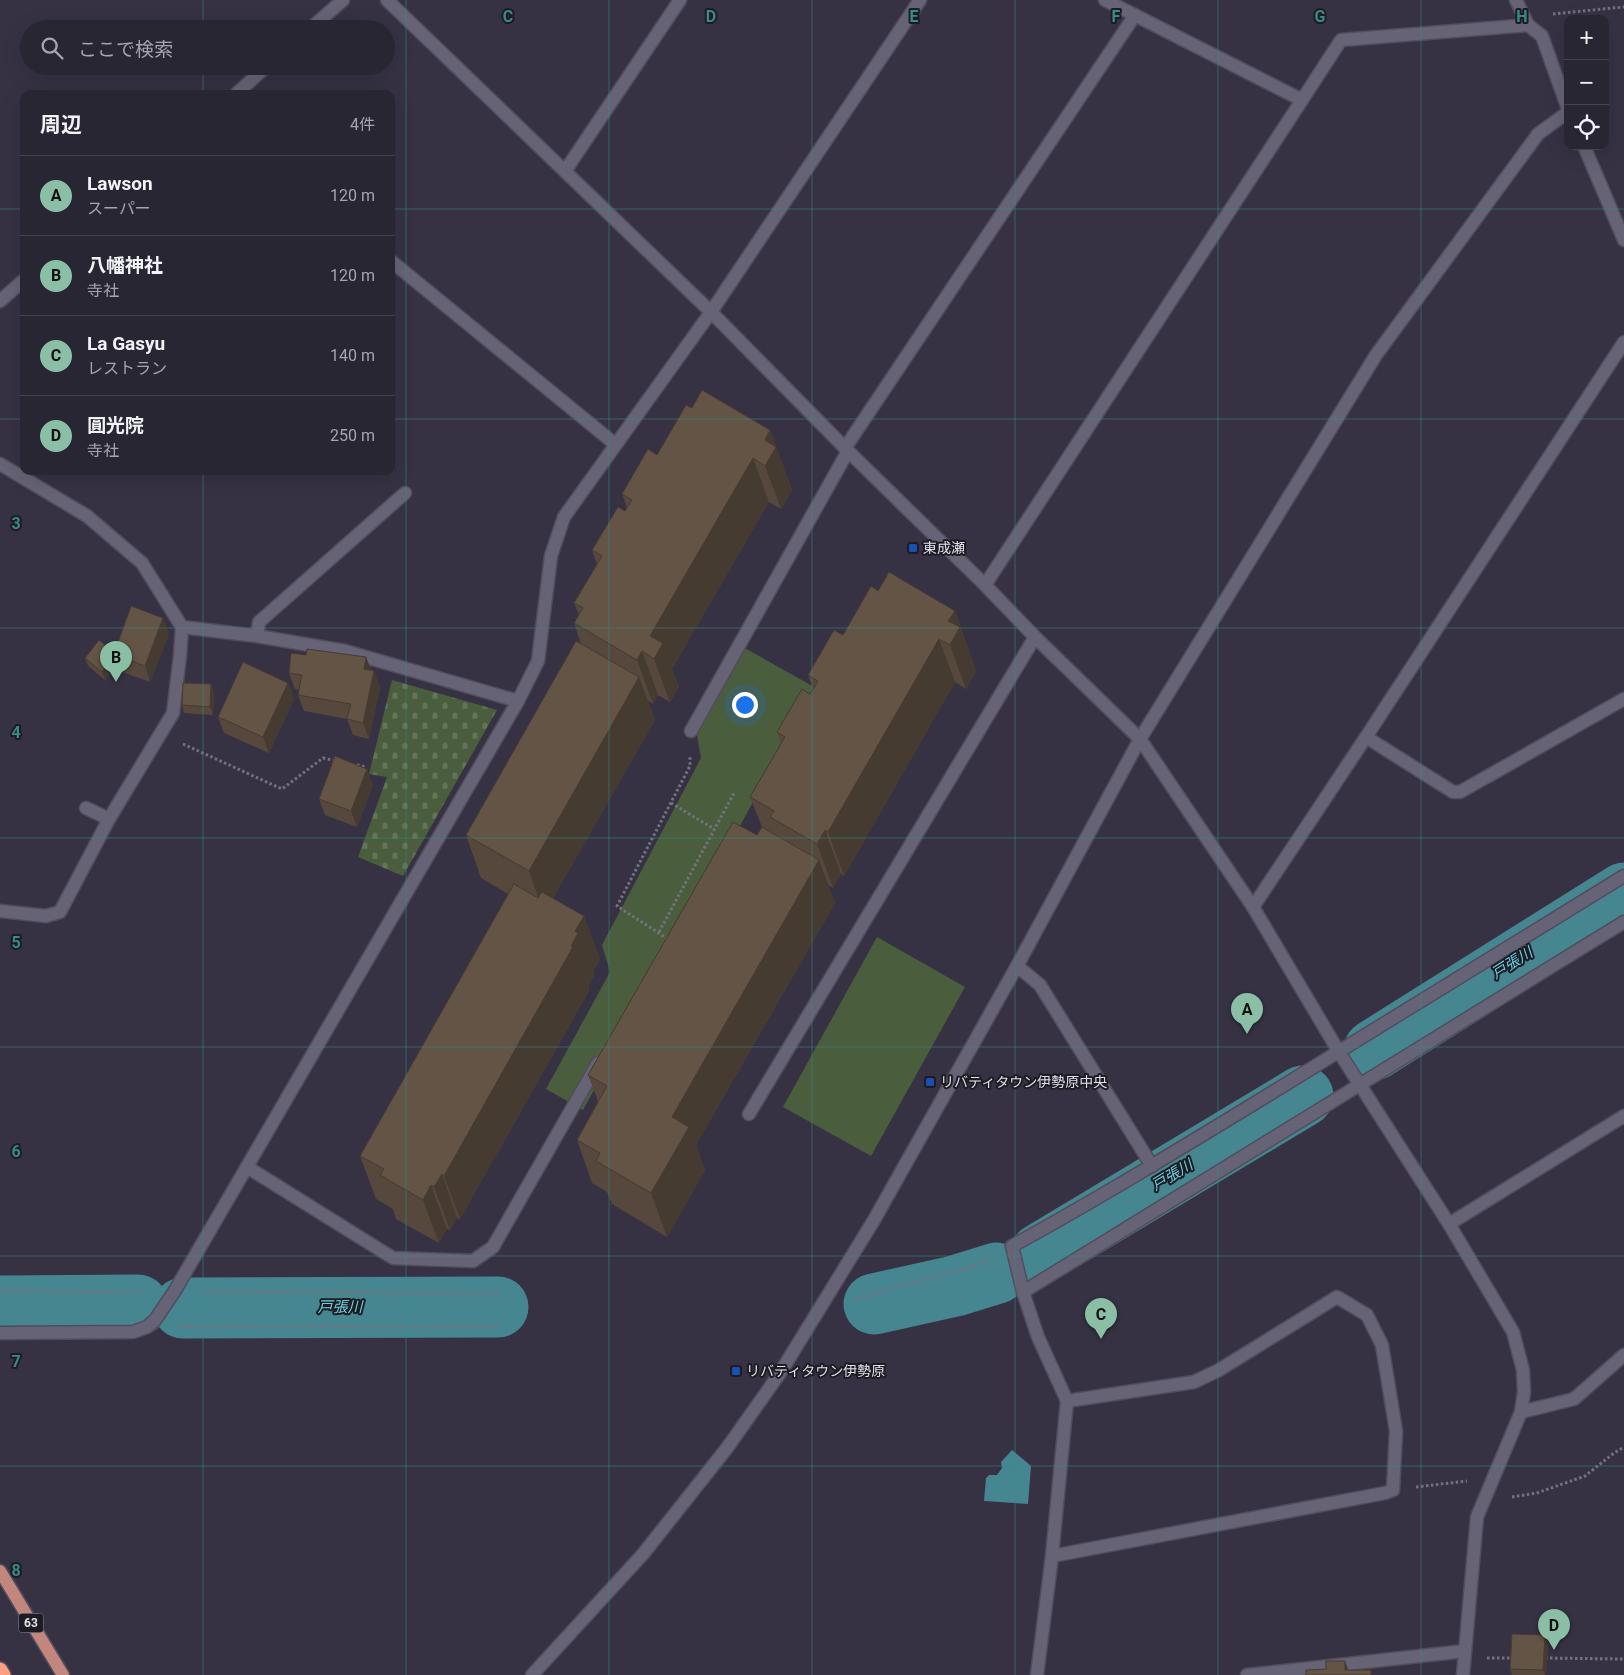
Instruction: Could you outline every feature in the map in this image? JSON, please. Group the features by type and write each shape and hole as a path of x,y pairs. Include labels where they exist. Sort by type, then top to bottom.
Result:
{"highway":[{"path":"0,1670 3,1675"}],"main road":[{"name":"63","path":"0,1571 63,1675"}],"street":[{"path":"320,20 342,0"},
{"path":"387,0 711,312 1034,637 1140,739 1253,907 1339,1052 1449,1224 1513,1332 1523,1370 1524,1392 1521,1412 1477,1517 1464,1675"},
{"path":"565,171 680,0"},
{"path":"0,1332 133,1332 147,1327 155,1320 174,1292 518,701 538,660 551,556 564,517 711,312 920,0"},
{"path":"1105,0 1302,100"},
{"path":"1516,0 1528,25 1542,36 1566,105"},
{"path":"691,731 846,449 1136,15"},
{"path":"985,586 1341,40 1528,25"},
{"path":"240,90 257,75"},
{"path":"532,1675 642,1554 726,1448 780,1373 874,1220 1017,966 1140,739 1376,355 1538,134 1564,114"},
{"path":"1586,150 1624,240"},
{"path":"395,264 615,444"},
{"path":"0,301 20,284"},
{"path":"1253,907 1624,342"},
{"path":"0,464 87,516 142,563 182,627 173,713 109,819 60,912 46,916 0,911"},
{"path":"257,636 259,622 405,493"},
{"path":"182,627 257,636 345,651 518,701"},
{"path":"749,1114 1034,637"},
{"path":"1366,737 1453,792 1460,792 1624,698"},
{"path":"86,808 109,819"},
{"path":"1038,1675 1067,1401 1038,1337 1023,1292 1012,1246 1152,1166 1624,876"},
{"path":"1023,1292 1624,922"},
{"path":"1017,966 1040,985 1152,1166"},
{"path":"247,1167 393,1258 473,1260 493,1247 605,1051"},
{"path":"1449,1224 1624,1116"},
{"path":"1052,1556 1393,1490 1396,1432 1382,1345 1367,1315 1337,1297 1219,1370 1194,1382 1067,1401"},
{"path":"1521,1412 1574,1399 1624,1355"},
{"path":"1247,1675 1465,1654"}],"path":[{"path":"1528,25 1538,16 1624,7"},
{"path":"665,944 669,938 617,906 690,766 691,731"},
{"path":"161,734 282,789 323,758 340,762"},
{"path":"349,764 366,767"},
{"path":"659,932 734,793"},
{"path":"670,803 714,829"},
{"path":"833,1289 857,1299 891,1288 973,1267 1012,1246"},
{"path":"0,1291 500,1294"},
{"path":"147,1327 500,1327"},
{"path":"1482,1503 1537,1492 1585,1476 1624,1447"},
{"path":"1393,1490 1493,1478"},
{"path":"1465,1654 1515,1658"},
{"path":"1544,1658 1624,1659"}],"green space":[{"path":"743,647 816,688 583,1110 546,1089 610,972 602,945 701,758 696,730"},
{"path":"392,680 497,710 403,876 358,857 387,777 369,774"},
{"path":"877,937 965,987 871,1156 783,1107"}],"shaded area":[{"path":"1012,1450 1031,1466 1028,1504 984,1501 986,1478 989,1475 997,1475 1002,1468 1001,1462"}],"building":[{"path":"702,390 770,430 765,440 776,447 765,466 753,458 650,636 663,643 654,659 642,651 637,660 574,623 583,608 574,603 602,556 592,550 618,507 625,511 632,500 622,494 648,449 657,455 686,405 692,408"},
{"path":"889,572 955,611 948,621 960,627 950,645 939,639 828,832 825,830 817,844 770,817 774,811 750,797 785,737 777,732 802,689 810,694 818,681 808,675 834,630 843,635 871,586 878,591"},
{"path":"131,606 163,618 145,666 114,654"},
{"path":"99,640 114,653 114,657 102,672 85,658"},
{"path":"576,641 639,677 529,871 466,835"},
{"path":"307,649 366,657 364,669 374,671 363,723 347,719 351,704 298,695 302,675 289,673 291,653 306,655"},
{"path":"243,662 288,683 263,737 218,717"},
{"path":"183,683 211,684 210,707 182,705"},
{"path":"335,756 367,769 351,811 319,799"},
{"path":"733,822 757,835 762,827 819,860 672,1117 689,1127 651,1193 596,1161 600,1153 577,1140 607,1086 588,1075"},
{"path":"514,884 538,898 542,892 584,916 575,931 578,933 571,946 573,947 444,1176 442,1174 434,1187 431,1185 423,1200 380,1175 384,1169 360,1156"},
{"path":"1512,1634 1545,1635 1543,1670 1510,1669"},
{"path":"1326,1661 1345,1661 1345,1670 1371,1670 1371,1675 1306,1675 1306,1670 1326,1669"}],"waterway":[{"name":"戸張川","path":"1374,1050 1624,893"},
{"name":"戸張川","path":"1040,1254 1303,1096"},
{"name":"戸張川","path":"874,1304 955,1286 997,1273"},
{"name":"戸張川","path":"0,1306 138,1305"},
{"name":"戸張川","path":"183,1308 498,1307"}],"place":[{"name":"東成瀬","path":"913,548"},
{"name":"八幡神社","path":"116,682"},
{"name":"Lawson","path":"1247,1034"},
{"name":"リバティタウン伊勢原中央","path":"930,1082"},
{"name":"La Gasyu","path":"1101,1339"},
{"name":"リバティタウン伊勢原","path":"736,1371"},
{"name":"圓光院","path":"1554,1650"}]}
